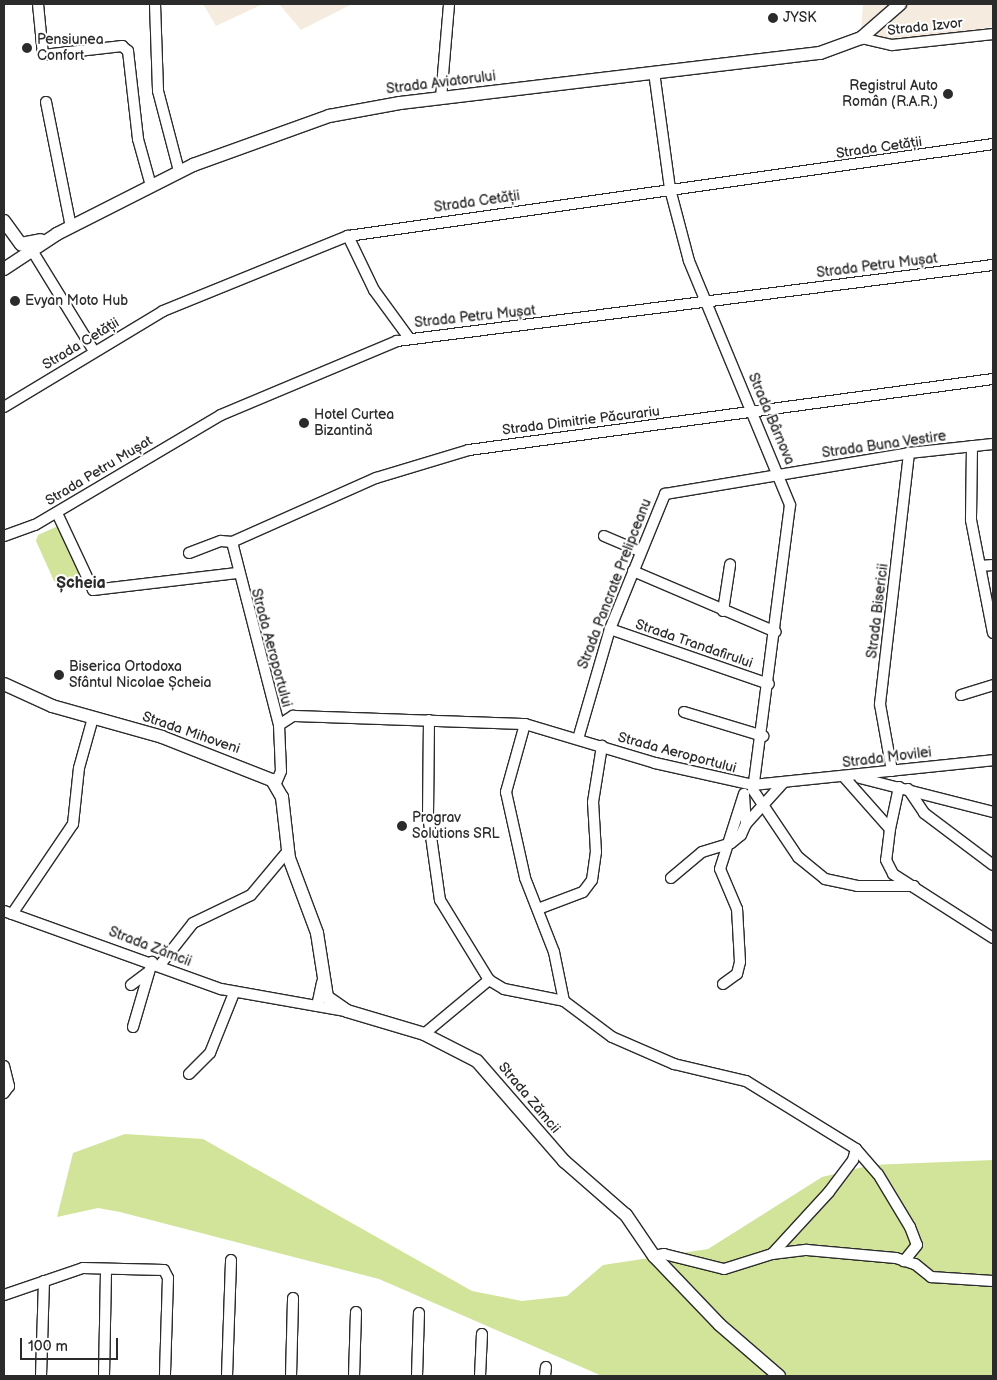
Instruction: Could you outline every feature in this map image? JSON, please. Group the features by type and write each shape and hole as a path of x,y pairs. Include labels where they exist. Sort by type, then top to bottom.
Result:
{"main road":[{"name":"Strada Aviatorului","path":"4,269 33,252 57,234 179,172 329,116 442,98 820,53 861,38 900,4"},
{"path":"4,221 14,238 14,252 4,261"},
{"path":"14,238 29,246 57,234"},
{"name":"Strada Mihoveni","path":"4,684 93,718 190,747 276,783"},
{"name":"Strada Zămcii","path":"276,783 283,802 287,852 314,920 322,983 327,997 347,1011 424,1034 468,1055 488,1071 564,1161 626,1215 654,1256 741,1346 779,1376"}],"street":[{"path":"38,4 43,55 122,46 128,52 138,139 151,186"},
{"path":"155,4 158,91 179,172"},
{"path":"442,98 449,4"},
{"name":"Strada Izvor","path":"861,38 892,46 993,34"},
{"name":"Strada Bârnova","path":"654,72 670,190 689,261 779,474 791,514 763,736 748,788"},
{"path":"46,102 71,227"},
{"name":"Strada Cetății","path":"4,407 94,351 203,292 348,236 993,144"},
{"path":"348,236 374,290 409,338"},
{"path":"33,252 94,351"},
{"name":"Strada Petru Mușat","path":"4,536 57,513 221,415 409,338 993,265"},
{"name":"Strada Dimitrie Păcurariu","path":"189,553 221,541 232,542 341,492 441,456 543,438 753,413 993,379"},
{"name":"Strada Buna Vestire","path":"779,474 909,453 993,444"},
{"path":"972,446 970,514 993,633"},
{"name":"Strada Bisericii","path":"892,771 880,704 909,453"},
{"name":"Strada Pancrate Prelipceanu","path":"578,739 610,629 659,502 668,492 779,474"},
{"path":"57,513 93,590 237,573"},
{"path":"604,536 640,551"},
{"name":"Strada Aeroportului","path":"232,542 237,573 279,725 293,716 525,724 748,788 783,783"},
{"path":"723,611 730,565"},
{"path":"980,566 993,565"},
{"path":"632,571 776,632"},
{"name":"Strada Trandafirului","path":"610,629 769,684"},
{"path":"961,695 993,685"},
{"path":"684,712 763,736"},
{"path":"8,912 73,824 79,768 93,718"},
{"path":"429,720 428,815 440,900 489,980 504,989 564,1001 629,1045 685,1068 746,1081 770,1100 827,1130 856,1149 878,1174 910,1227 917,1245 904,1260"},
{"path":"525,724 506,792 525,878 538,909 564,1001"},
{"path":"276,783 281,771 279,725"},
{"name":"Strada Aeroportului","path":"538,909 583,892 592,880 596,852 594,802 602,746"},
{"name":"Strada Movilei","path":"783,783 993,760"},
{"path":"849,777 904,788 993,812"},
{"path":"849,777 890,829"},
{"path":"671,878 702,852 726,845 741,835 746,824 764,807 783,783"},
{"path":"748,788 764,807 798,857 825,879 857,886 914,886"},
{"name":"Strada Aeroportului","path":"746,824 748,788"},
{"name":"Strada Aeroportului","path":"723,984 736,974 740,962 737,910 720,869 726,845 748,788"},
{"path":"904,788 890,829 888,868 993,938"},
{"path":"904,788 924,813 993,865"},
{"path":"131,985 147,973 193,923 251,895 287,852"},
{"name":"Strada Zămcii","path":"8,912 234,992 347,1011"},
{"path":"133,1027 147,973"},
{"path":"424,1034 489,980"},
{"path":"317,1006 322,983"},
{"path":"189,1074 210,1053 234,992"},
{"path":"4,1066 9,1086 4,1093"},
{"path":"772,1254 829,1192 853,1160 856,1149"},
{"path":"654,1256 664,1254 724,1269 772,1254 807,1250 904,1260 931,1277 993,1281"},
{"path":"227,1376 231,1260"},
{"path":"4,1296 79,1268 167,1273 165,1376"},
{"path":"104,1376 106,1269"},
{"path":"41,1376 44,1281"},
{"path":"291,1376 293,1298"},
{"path":"354,1376 356,1312"},
{"path":"417,1376 419,1313"},
{"path":"480,1376 482,1334"}],"shaded area":[{"path":"203,4 263,4 216,26"},
{"path":"279,4 352,4 301,30"},
{"path":"863,4 993,4 993,27 888,42 861,30"}],"green space":[{"path":"58,526 80,574 61,585 54,581 36,541 38,535"},
{"path":"125,1134 203,1139 472,1291 522,1301 567,1296 603,1265 708,1249 822,1177 871,1165 993,1160 993,1376 602,1376 379,1279 120,1212 98,1208 57,1217 73,1153"}],"place":[{"name":"JYSK","path":"773,18"},
{"name":"Pensiunea Confort","path":"27,48"},
{"name":"Registrul Auto Român (R.A.R.)","path":"948,94"},
{"name":"Evyan Moto Hub","path":"15,301"},
{"name":"Hotel Curtea Bizantină","path":"304,423"},
{"name":"Biserica Ortodoxa Sfântul Nicolae Șcheia","path":"59,675"},
{"name":"Prograv Solutions SRL","path":"402,826"}],"district":[{"name":"Șcheia","path":"81,584"}]}
